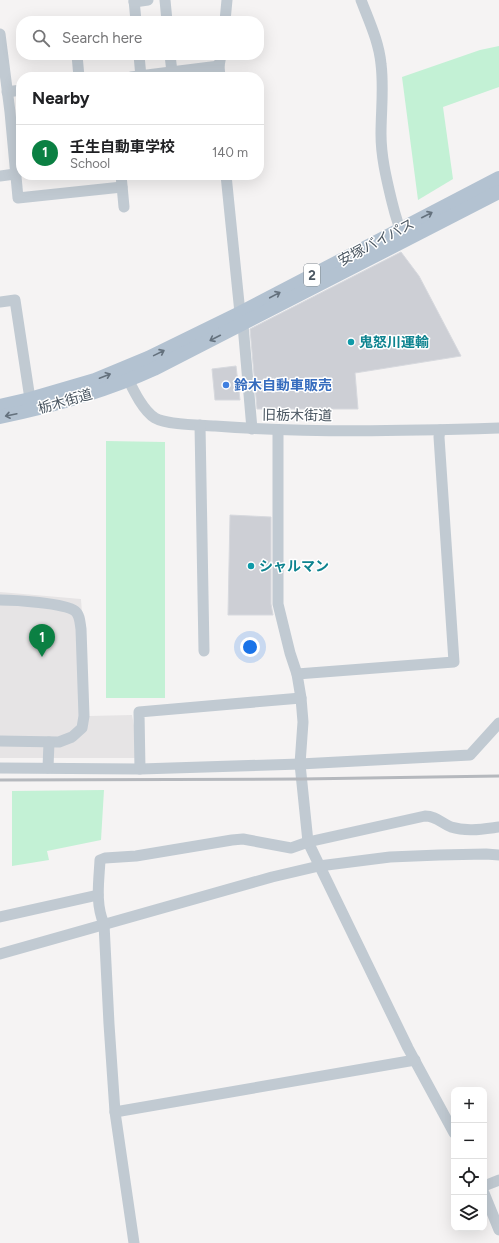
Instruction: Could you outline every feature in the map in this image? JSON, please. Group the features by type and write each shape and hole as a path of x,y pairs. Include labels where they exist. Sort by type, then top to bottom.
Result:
{"main road":[{"name":"安塚バイパス","path":"126,375 154,369 241,319 403,234 499,178"},
{"name":"安塚バイパス","path":"403,234 499,192"},
{"name":"栃木街道","path":"0,406 30,400 95,380 126,375"},
{"name":"栃木街道","path":"0,417 66,401 126,375"}],"street":[{"path":"136,16 134,1 148,0"},
{"path":"165,0 167,16"},
{"path":"226,16 228,0"},
{"path":"361,0 376,42 381,62 382,148 387,180 403,234"},
{"path":"0,34 7,92 5,113 18,198 122,187"},
{"path":"77,60 79,72"},
{"path":"138,72 139,60"},
{"path":"171,60 172,72 220,66"},
{"path":"7,92 16,91"},
{"path":"0,176 15,174"},
{"path":"121,180 124,207"},
{"path":"227,180 252,429"},
{"path":"0,302 15,300 30,400"},
{"name":"旧栃木街道","path":"126,375 143,407 156,419 173,423 278,430 380,431 499,428"},
{"path":"200,425 204,651"},
{"path":"278,430 278,604 302,698 303,722 300,764 308,842 408,1048 451,1127"},
{"path":"297,674 454,662 438,437 440,430"},
{"path":"0,600 42,603 64,607 75,611 79,618 81,629 84,716 82,728 72,737 59,742 0,741"},
{"path":"140,769 139,712 302,698"},
{"path":"0,768 140,769 300,764 470,755 499,723"},
{"path":"48,742 48,768"},
{"path":"134,1243 115,1112 104,924 99,913 98,895 100,860 105,858 136,856 242,839 291,848 308,842 425,816 431,816 450,826 466,830 499,827"},
{"path":"0,954 272,876 319,866 390,857 486,854 499,855"},
{"path":"0,917 98,895"},
{"path":"115,1112 415,1060"},
{"path":"487,1185 499,1180"},
{"path":"485,1195 499,1230"}],"shaded area":[{"path":"0,592 81,599 89,716 132,715 140,758 0,758"}],"green space":[{"path":"499,46 499,87 443,107 453,179 418,200 402,77 480,50"},
{"path":"106,441 165,442 165,698 106,698"},
{"path":"104,790 101,840 47,851 49,860 12,866 12,791"}],"building":[{"name":"鬼怒川運輸","path":"401,252 419,276 461,356 355,373 358,409 257,409 250,329"},
{"name":"鈴木自動車販売","path":"236,366 240,400 215,400 212,369"},
{"name":"シャルマン","path":"230,515 271,517 271,604 273,615 228,615"}],"railway":[{"path":"0,780 301,779 499,776"}],"place":[{"name":"鬼怒川運輸","path":"351,342"},
{"name":"鈴木自動車販売","path":"226,385"},
{"name":"シャルマン","path":"251,566"},
{"name":"壬生自動車学校","path":"42,657"}]}
